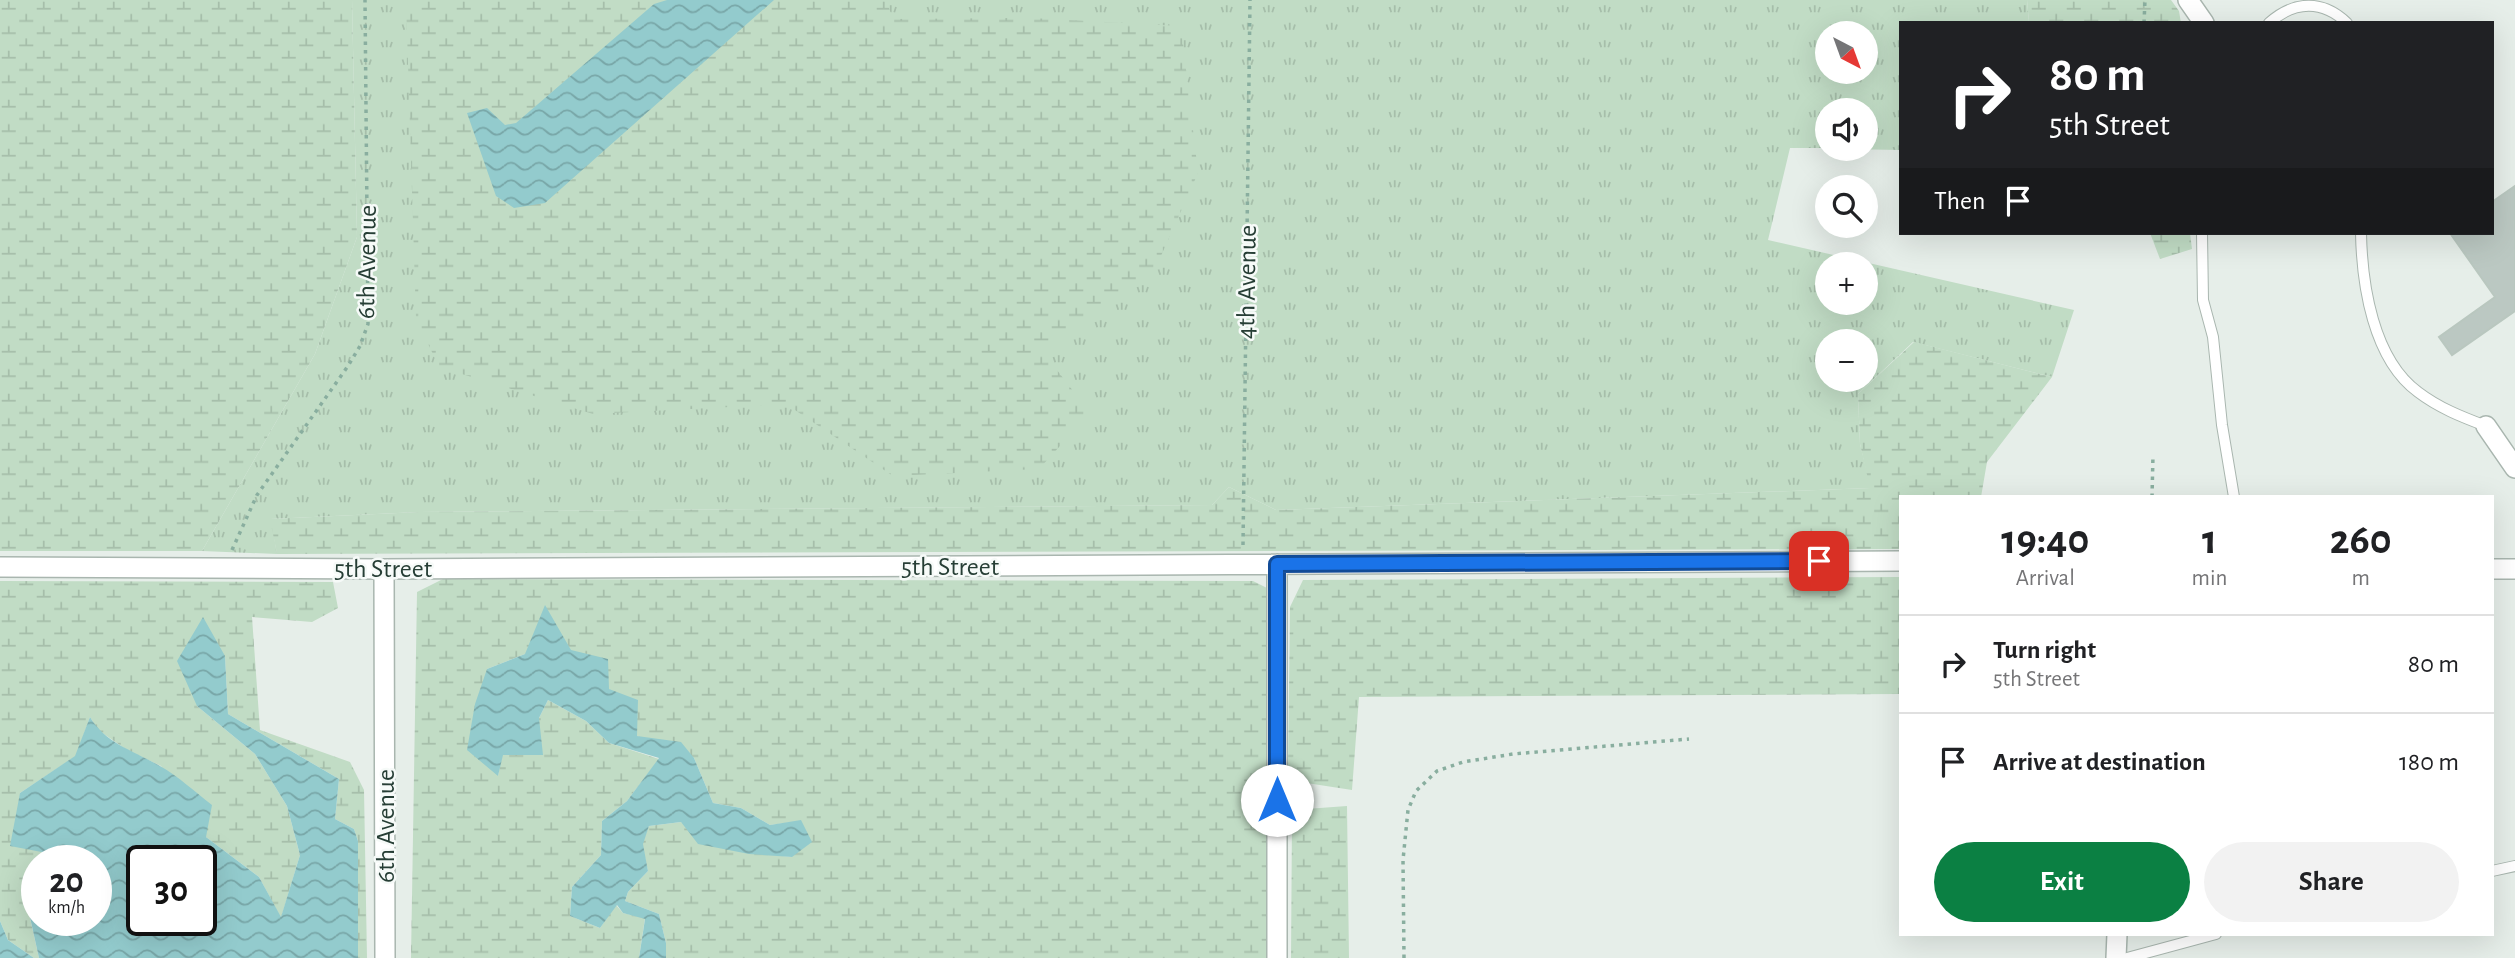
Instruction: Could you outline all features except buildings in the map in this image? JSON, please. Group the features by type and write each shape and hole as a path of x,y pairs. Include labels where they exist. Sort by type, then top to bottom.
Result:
{"street":[{"path":"2188,0 2203,21"},
{"path":"2486,426 2515,468"},
{"name":"5th Street","path":"0,567 384,569 1899,561"},
{"path":"1277,564 1277,958"},
{"name":"6th Avenue","path":"384,569 385,958"},
{"path":"2494,569 2515,569"},
{"path":"2116,958 2117,936"}],"lane":[{"path":"2272,21 2292,6 2309,2 2330,7 2345,21"},
{"path":"2202,235 2203,300 2213,337 2222,425 2234,495"},
{"path":"2361,235 2371,308 2382,345 2398,371 2416,391 2443,409 2486,426"},
{"path":"2494,871 2515,866"},
{"path":"2127,958 2209,936"}],"path":[{"name":"6th Avenue","path":"225,568 257,495 348,366 368,324 365,0"},
{"name":"4th Avenue","path":"1243,564 1250,0"},
{"path":"2144,21 2145,0"},
{"path":"2152,455 2152,495"},
{"path":"1404,958 1404,860 1408,810 1416,792 1437,771 1463,762 1513,754 1689,739"}],"green space":[{"path":"0,0 352,0 357,237 315,354 202,551 0,551"},
{"path":"352,0 2027,0 2029,21 1899,21 1899,150 1878,150 1878,98 1815,98 1815,148 1790,148 1768,240 1820,252 1815,252 1815,315 1878,315 1878,265 2074,310 2052,377 1913,342 1878,375 1878,329 1815,329 1815,392 1860,392 1858,394 1860,444 1871,488 1276,510 1229,487 1212,505 419,512 271,519 277,554 202,551 315,354 357,237"},
{"path":"406,0 667,0 654,4 516,123 505,125 545,203 774,0 886,0 893,19 1031,18 1181,26 1198,173 1152,276 1040,348 1090,413 1039,469 893,476 786,404 593,414 439,367 416,318"},
{"path":"2027,0 2171,0 2179,11 2181,21 2029,21"},
{"path":"2151,235 2190,235 2192,249 2160,259"},
{"path":"1914,342 2052,377 1987,462 1981,495 1899,495 1899,549 277,554 270,519 419,512 1212,505 1229,487 1276,510 1870,488 1860,444 1858,394 1878,392 1878,375"},
{"path":"1899,577 1899,694 1359,697 1352,790 1300,782 1288,768 1290,607 1303,580"},
{"path":"443,579 1253,581 1269,589 1268,958 666,958 666,943 659,914 625,901 628,892 648,871 642,844 649,826 681,822 726,849 791,857 801,821 770,825 741,808 713,803 694,758 637,736 609,689 525,654 487,669 498,776 502,755 539,718 548,700 586,721 609,743 659,759 627,801 602,821 601,855 572,887 570,916 600,928 616,905 623,913 645,918 639,958 411,958 417,592"},
{"path":"0,581 333,582 338,608 312,622 252,617 260,730 350,762 364,790 367,958 358,958 358,841 354,829 335,819 339,779 228,714 225,656 197,706 255,754 287,806 300,855 281,918 259,877 206,837 161,766 127,750 98,730 90,717 76,756 20,793 60,845 21,845 21,936 34,936 39,958 34,958 8,940 0,921"},
{"path":"1347,806 1349,958 1291,958 1292,818 1306,809"}],"water":[{"path":"667,0 774,0 545,203 514,208 496,196 467,113 487,108 505,125 516,123 654,4"},
{"path":"545,605 571,650 608,659 609,689 638,700 637,736 681,742 694,758 713,803 741,808 770,825 801,820 812,842 792,857 749,854 698,844 681,822 649,826 643,844 648,871 628,892 625,901 659,914 666,943 666,958 639,958 645,919 623,913 617,905 600,928 570,916 572,887 601,855 602,821 627,801 659,758 609,743 586,721 548,700 539,718 543,755 503,755 498,776 467,750 475,704 487,669 525,654"},
{"path":"203,617 225,656 228,714 339,779 335,819 354,829 358,841 358,958 39,958 34,936 112,936 112,845 21,845 21,848 10,846 20,793 75,756 90,717 112,740 167,770 212,805 206,837 217,845 126,845 126,936 217,936 217,845 259,877 281,917 300,855 287,806 255,754 197,706 177,661"},
{"path":"0,921 8,940 34,958 0,958"}],"route":[{"path":"1277,800 1277,564 1819,561"}]}
